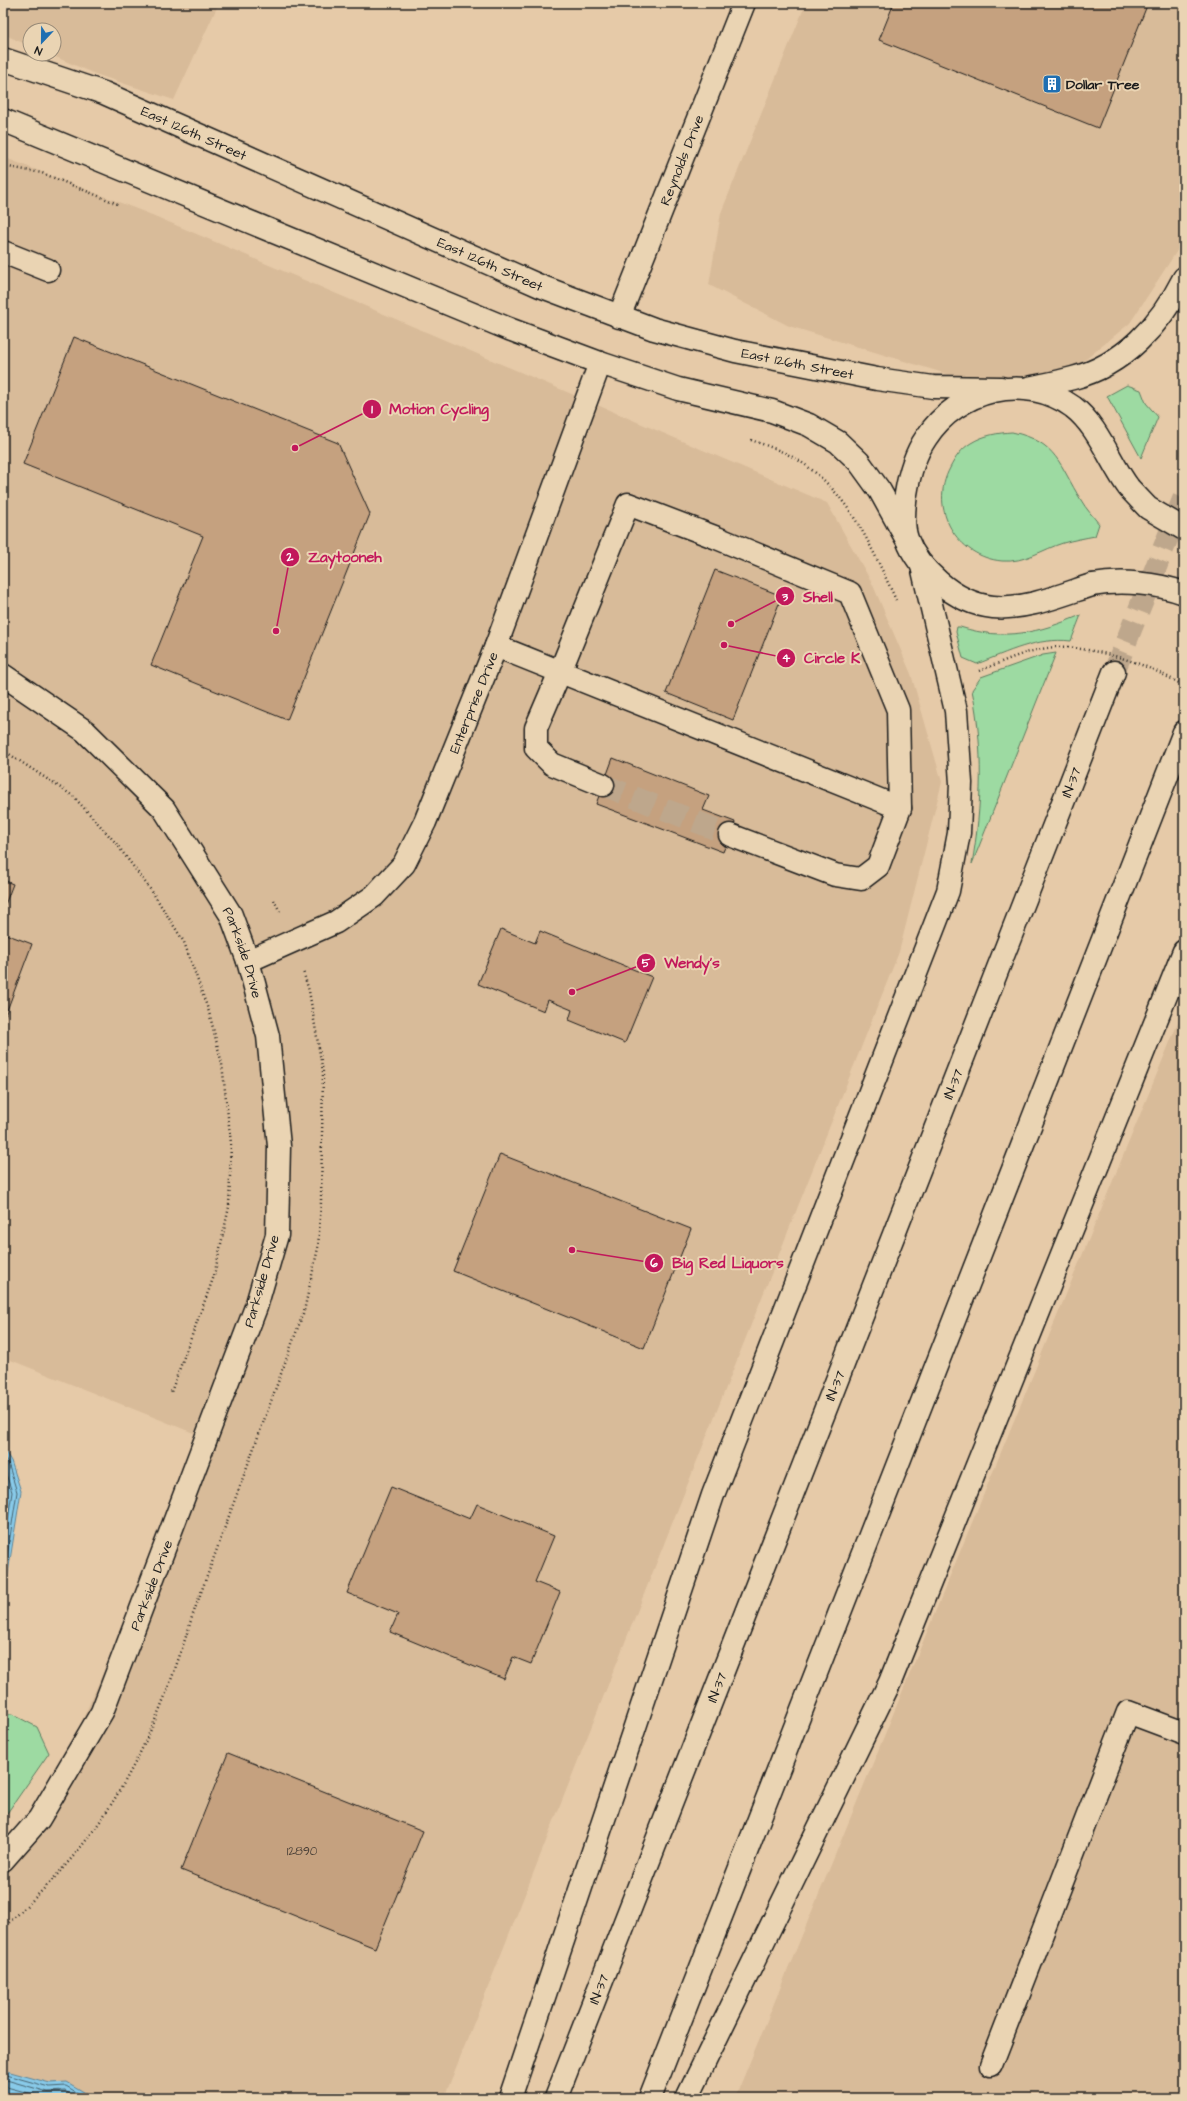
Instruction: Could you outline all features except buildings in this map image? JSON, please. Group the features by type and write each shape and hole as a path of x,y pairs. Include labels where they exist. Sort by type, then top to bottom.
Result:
{"main road":[{"name":"Reynolds Drive","path":"619,317 744,3"},
{"name":"East 126th Street","path":"3,59 111,96 540,286 619,317 688,339 809,367 933,387 1028,388"},
{"path":"3,120 509,329 600,363 678,389 772,411 809,425 829,436 847,450 868,472 922,566 942,585 964,599 993,607 1012,607 1040,602 1092,585 1126,583 1171,588 1184,593"},
{"path":"3,252 48,270"},
{"path":"1028,388 1074,378 1093,372 1114,360 1146,336 1167,309 1184,278"},
{"name":"Enterprise Drive","path":"248,961 336,922 374,896 404,864 425,822 496,646 600,363"},
{"path":"906,538 904,506 907,486 912,466 925,438 943,417 965,401 1001,388"},
{"path":"1028,388 1050,394 1074,408 1083,416 1100,439 1114,467 1130,488 1148,508 1184,529"},
{"path":"603,785 552,764 536,748 536,728 628,504 717,538 850,593 898,710 900,808 878,866 861,879 835,875 730,834"},
{"path":"510,2098 713,1496 948,891 959,833 961,783 956,711 922,566"},
{"path":"496,646 900,808"},
{"name":"IN-37","path":"556,2098 1114,672"},
{"name":"Parkside Drive","path":"3,675 85,731 164,809 231,915 248,961 269,1044 280,1146 277,1235 256,1307 102,1712 39,1819 3,1860"},
{"path":"650,2098 1184,732"},
{"path":"687,2098 890,1682 1184,951"},
{"path":"991,2065 1128,1712 1184,1733"}],"path":[{"path":"3,166 42,173 119,204"},
{"path":"744,438 779,450 801,462 832,487 849,508 863,530 897,602"},
{"path":"948,679 968,675 1041,649 1054,646 1109,653 1141,663 1184,686"},
{"path":"3,750 73,796 115,842 154,893 184,942 210,1012 222,1064 231,1143 229,1207 214,1276 171,1392"}],"shaded area":[{"path":"3,3 219,3 174,100 95,74 62,60 62,22 22,22 22,42 3,34"},
{"path":"806,3 1184,3 1184,240 1130,323 1035,401 789,326 709,285 721,213"},
{"path":"3,157 152,215 827,503 872,583 911,674 942,782 899,952 444,2098 3,2098 3,1852 39,1819 206,1438 3,1357"},
{"path":"1184,1008 1184,2098 735,2098"}],"green space":[{"path":"1127,385 1141,390 1146,403 1158,417 1141,458 1107,396"},
{"path":"1012,432 1027,436 1039,442 1056,457 1083,503 1099,524 1095,536 1063,543 1026,558 1010,561 986,558 972,551 960,541 951,528 945,514 943,499 944,484 950,468 964,448 971,443 991,435"},
{"path":"1081,615 1071,641 1058,640 1034,643 1011,650 977,664 963,658 956,632 957,627 960,627 992,634 1021,633 1050,626"},
{"path":"1056,653 972,864 980,799 980,756 976,712 972,690 981,677 1043,655"},
{"path":"3,1714 12,1714 37,1727 49,1753 3,1819"}],"water":[{"path":"3,1448 11,1461 21,1491 3,1604"},
{"path":"3,2070 50,2083 67,2082 94,2098 3,2098"}],"tunnel":[{"path":"1114,672 1184,497"},
{"path":"603,785 730,835"}],"place":[{"name":"Dollar Tree","path":"1052,84"},
{"name":"Motion Cycling","path":"295,448"},
{"name":"Shell","path":"731,624"},
{"name":"Zaytooneh","path":"276,631"},
{"name":"Circle K","path":"724,645"},
{"name":"Wendy's","path":"572,992"},
{"name":"Big Red Liquors","path":"572,1250"}]}
